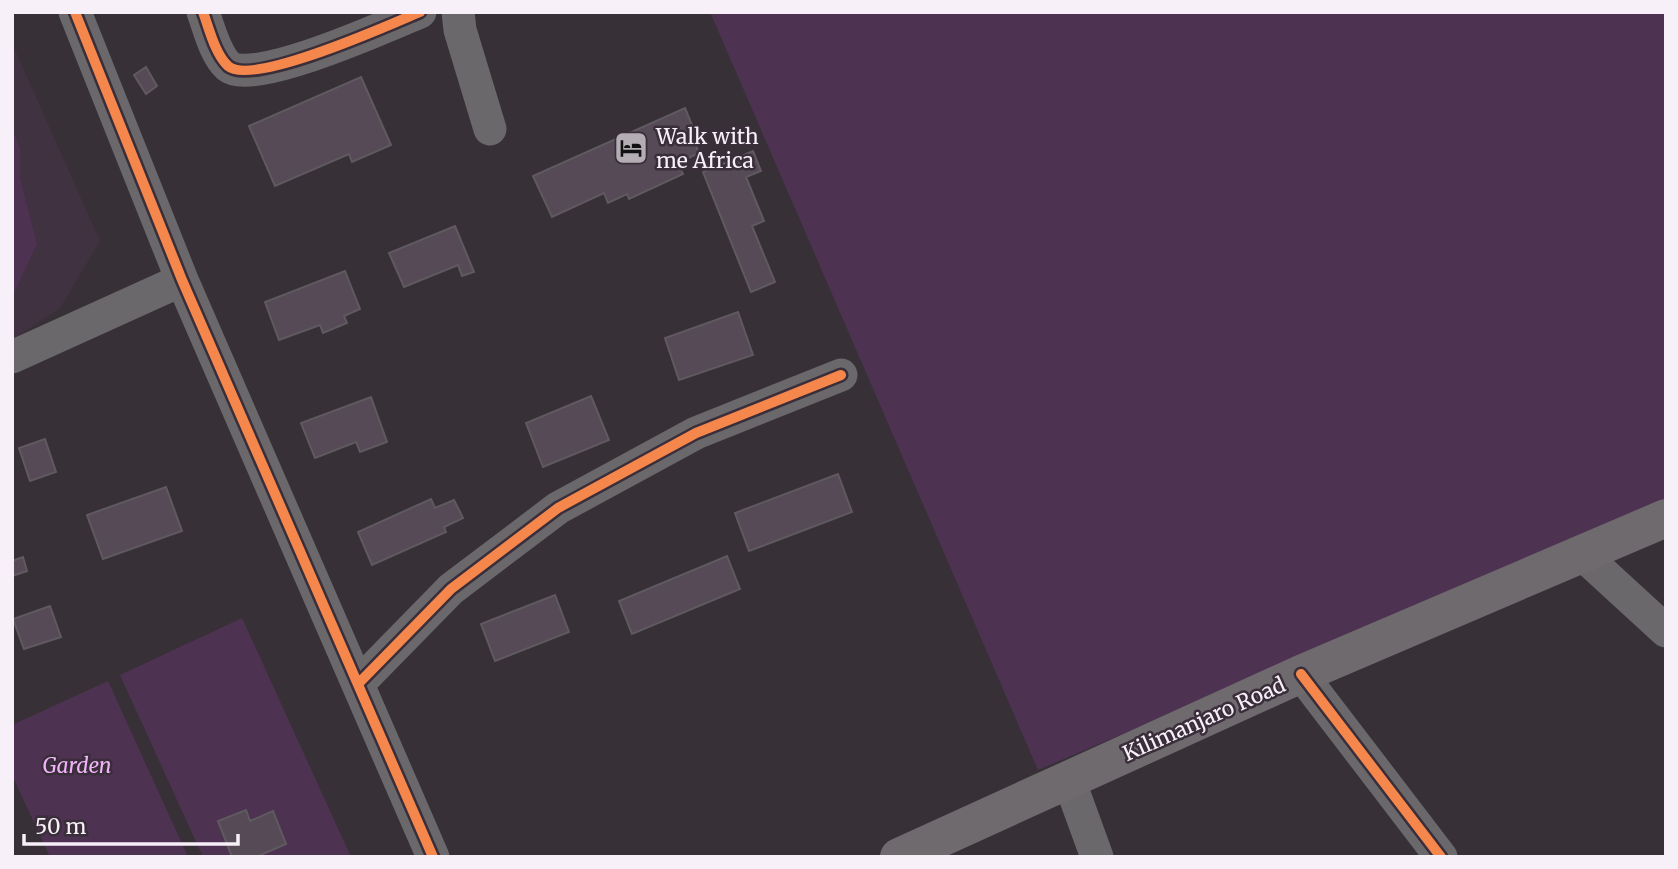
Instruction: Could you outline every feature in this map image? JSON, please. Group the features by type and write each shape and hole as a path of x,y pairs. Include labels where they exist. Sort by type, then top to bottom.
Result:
{"main road":[{"name":"Kilimanjaro Road","path":"899,857 1301,674 1666,518"}],"street":[{"path":"75,12 182,280 433,857"},
{"path":"203,12 219,53 228,66 242,72 264,69 311,55 420,12"},
{"path":"458,12 460,30 490,129"},
{"path":"12,357 182,280"},
{"path":"358,684 451,589 558,508 696,433 841,375"},
{"path":"1582,554 1666,631"},
{"path":"1301,674 1441,857"},
{"path":"1069,780 1097,857"}],"shaded area":[{"path":"12,43 100,241 60,308 12,340"}],"green space":[{"path":"710,12 1666,12 1666,502 1038,770"},
{"path":"12,128 20,149 20,178 37,244 12,297"},
{"path":"242,618 351,857 203,857 120,675"},
{"name":"Garden","path":"108,681 188,857 50,857 12,775 12,725"}],"building":[{"path":"146,67 157,86 146,94 134,75"},
{"path":"361,77 391,145 352,162 349,154 275,186 249,126"},
{"path":"685,108 692,125 688,127 699,153 678,163 683,174 629,199 627,194 608,203 604,193 552,217 533,176"},
{"path":"753,151 761,171 746,177 764,221 752,226 775,282 751,292 703,172"},
{"path":"455,226 474,272 462,276 458,265 404,287 389,253"},
{"path":"345,271 360,309 344,316 347,323 323,333 320,325 279,340 265,302"},
{"path":"738,312 753,355 679,380 665,338"},
{"path":"591,396 609,440 543,467 526,423"},
{"path":"371,397 387,442 360,452 356,442 315,458 301,423"},
{"path":"45,439 56,472 30,481 19,448"},
{"path":"838,474 852,512 749,551 735,513"},
{"path":"166,487 182,531 103,559 87,515"},
{"path":"431,499 435,508 454,500 463,518 444,527 446,532 372,565 358,532"},
{"path":"727,556 740,589 632,634 619,601"},
{"path":"23,557 27,571 12,576 12,561"},
{"path":"555,595 569,632 495,661 481,624"},
{"path":"50,606 61,637 24,649 13,619"},
{"path":"246,810 250,821 273,811 286,844 256,857 232,857 218,821"}],"cycle path":[{"path":"75,12 182,280 433,857"},
{"path":"203,12 223,61 228,66 242,70 291,62 420,12"},
{"path":"358,684 451,589 558,508 696,433 841,375"},
{"path":"1301,674 1441,857"}],"place":[{"name":"Walk with me Africa","path":"631,148"}]}
